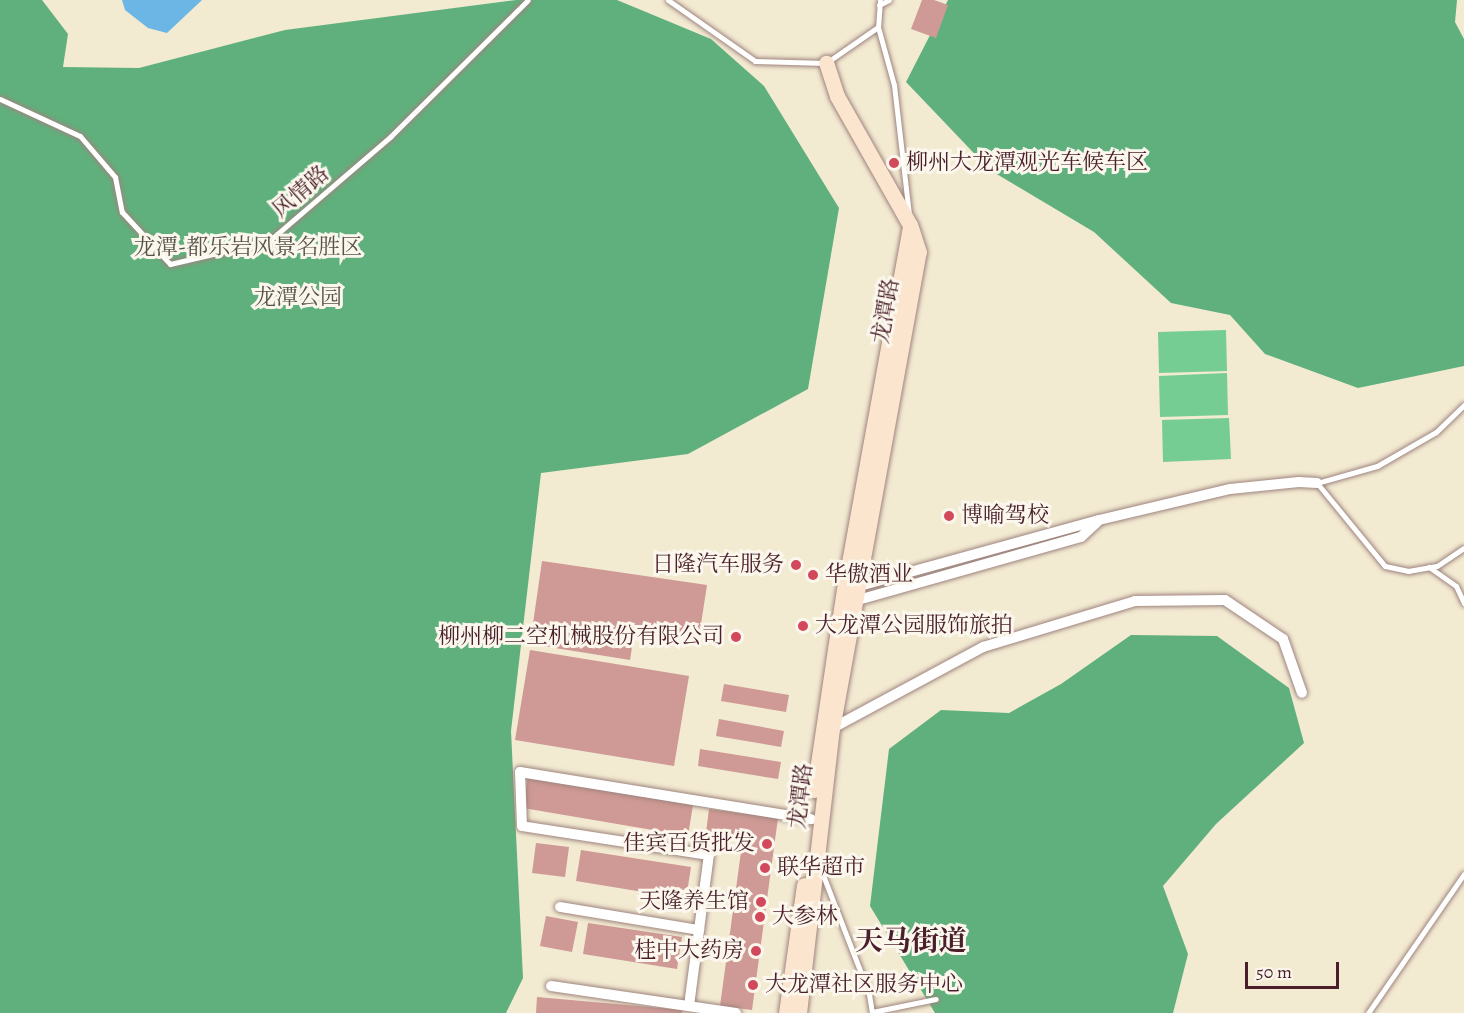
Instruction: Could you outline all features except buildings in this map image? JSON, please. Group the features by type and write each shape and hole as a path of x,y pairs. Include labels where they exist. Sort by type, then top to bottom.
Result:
{"street":[{"name":"龙潭路","path":"786,1013 811,819 826,732 859,546 919,252 910,225 837,96 826,63"},
{"path":"850,595 1081,537 1099,520 1230,489 1299,482 1317,483"},
{"path":"826,732 983,647 1135,601 1225,600 1283,639 1302,693"},
{"name":"龙潭路","path":"799,1013 817,860 826,732"},
{"path":"689,1006 709,855 522,826 520,772 811,819"},
{"path":"560,907 699,930"},
{"path":"551,986 736,1013"}],"lane":[{"name":"风情路","path":"0,99 80,136 115,177 122,213 170,264 269,241 390,137 528,0"},
{"path":"668,0 755,61 826,63 878,27"},
{"path":"890,0 880,2 878,27 894,85 910,225"},
{"path":"1464,405 1436,432 1377,466 1317,483 1385,566 1408,571 1437,566 1464,548"},
{"path":"1429,567 1456,586 1464,603"},
{"path":"817,860 869,994 872,1012 936,999"},
{"path":"1368,1013 1464,874"}],"green space":[{"name":"龙潭-都乐岩风景名胜区","path":"0,0 42,0 68,34 63,67 139,68 285,30 516,0 617,0 711,39 764,86 839,208 808,389 688,454 541,473 511,731 523,978 506,1013 0,1013"},
{"path":"948,0 1457,0 1455,22 1464,39 1464,366 1358,388 1265,354 1230,315 1171,303 1094,232 990,170 906,82"},
{"path":"1226,330 1227,371 1159,373 1158,332"},
{"path":"1227,373 1228,415 1160,417 1159,376"},
{"path":"1229,418 1231,459 1163,462 1162,420"},
{"path":"1131,635 1217,636 1289,688 1304,743 1216,824 1163,886 1188,954 1173,1013 935,1013 870,906 889,749 941,710 1009,713 1061,684"}],"water":[{"path":"122,0 202,0 167,33 148,28 125,10"}],"place":[{"name":"柳州大龙潭观光车候车区","path":"894,163"},
{"name":"博喻驾校","path":"949,516"},
{"name":"日隆汽车服务","path":"796,565"},
{"name":"华傲酒业","path":"813,575"},
{"name":"大龙潭公园服饰旅拍","path":"803,626"},
{"name":"柳州柳二空机械股份有限公司","path":"736,637"},
{"name":"佳宾百货批发","path":"767,844"},
{"name":"联华超市","path":"765,868"},
{"name":"天隆养生馆","path":"761,902"},
{"name":"大参林","path":"760,917"},
{"name":"桂中大药房","path":"756,951"},
{"name":"大龙潭社区服务中心","path":"753,985"}],"district":[{"name":"天马街道","path":"911,941"}],"park label":[{"name":"龙潭公园","path":"298,298"}]}
